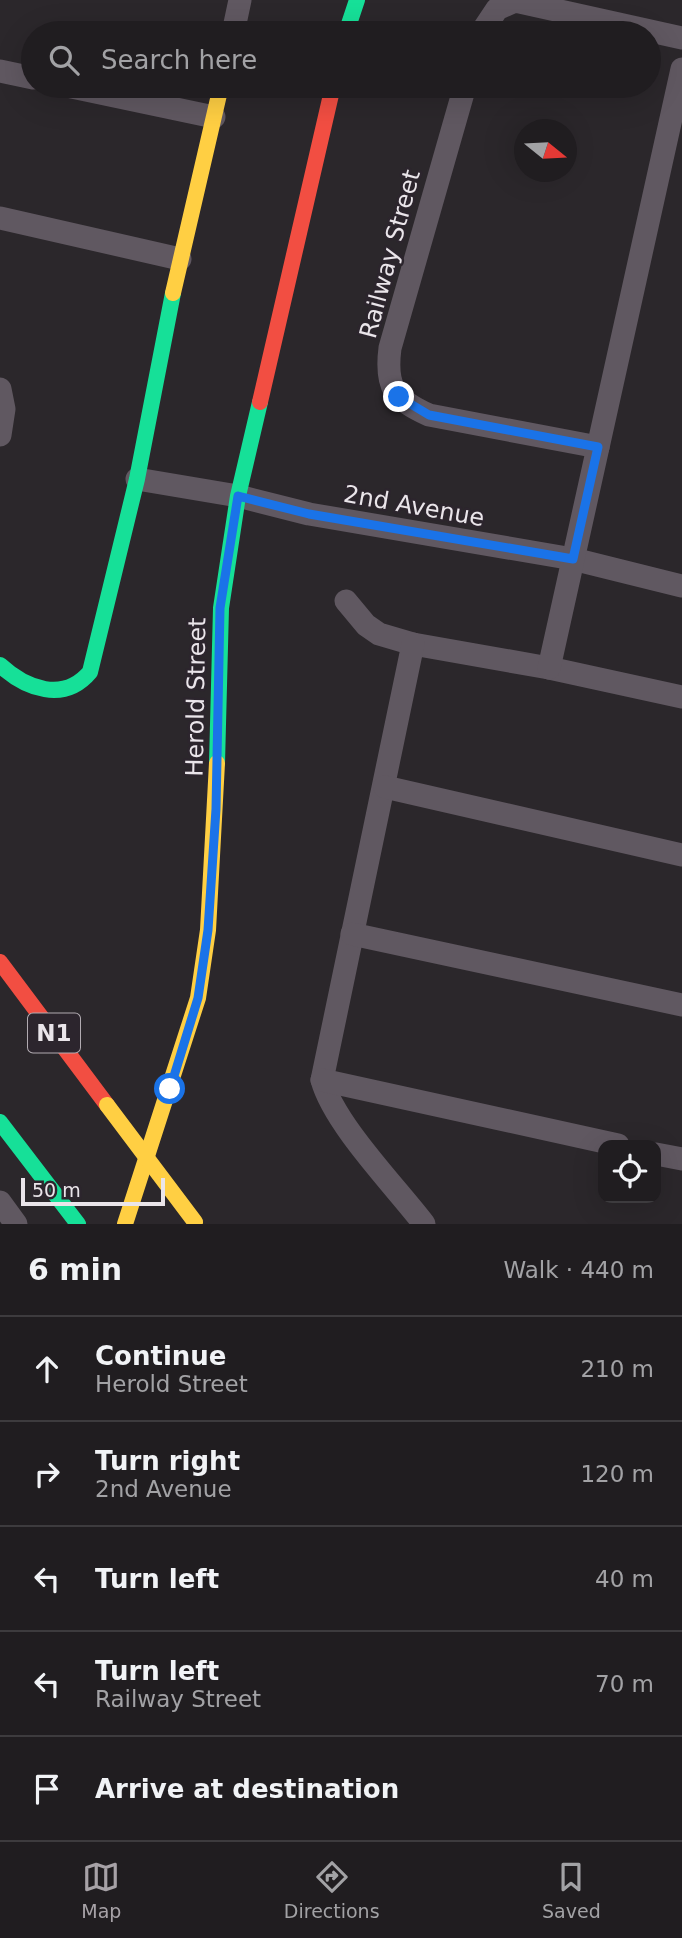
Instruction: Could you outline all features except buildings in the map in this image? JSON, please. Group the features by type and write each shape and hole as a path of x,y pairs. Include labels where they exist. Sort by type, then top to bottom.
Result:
{"main road":[{"path":"350,21 357,0"},
{"path":"0,665 11,676 33,687 73,690 83,683 96,648 137,479 180,259 218,98"},
{"name":"Herold Street","path":"125,1224 198,998 208,930 216,809 220,608 238,496 330,98"},
{"name":"N1","path":"0,962 196,1223"},
{"path":"0,1122 78,1224"}],"street":[{"path":"236,21 240,0"},
{"path":"489,21 497,9 515,1 605,21"},
{"path":"661,33 682,38"},
{"path":"549,668 682,69"},
{"path":"0,71 21,75"},
{"path":"124,98 214,117"},
{"name":"Railway Street","path":"462,98 390,348 387,370 391,385 411,407 429,415 598,447"},
{"path":"0,218 180,259"},
{"path":"0,390 4,409 0,435"},
{"name":"2nd Avenue","path":"137,479 238,496 309,514 573,559 682,586"},
{"path":"346,601 366,625 380,634 413,644 549,668 682,697"},
{"path":"413,644 322,1080 326,1096 344,1122 424,1224"},
{"path":"385,787 682,855"},
{"path":"352,934 682,1005"},
{"path":"322,1080 598,1141"},
{"path":"661,1155 682,1159"},
{"path":"0,1202 16,1224"}],"traffic: fast":[{"path":"350,21 357,0"},
{"path":"0,665 21,681 57,690 80,682 90,672 137,479 173,293"},
{"path":"217,763 221,608 238,496 260,402"},
{"path":"0,1122 78,1224"}],"traffic: slow":[{"path":"173,293 218,98"},
{"path":"125,1224 198,998 208,930 217,763"},
{"path":"107,1105 195,1222"}],"traffic: jam":[{"path":"260,402 330,98"},
{"path":"0,962 107,1105"}],"route":[{"path":"170,1089 198,998 208,930 216,809 220,608 238,496 309,514 573,559 598,447 429,415 411,407 399,397"}]}
